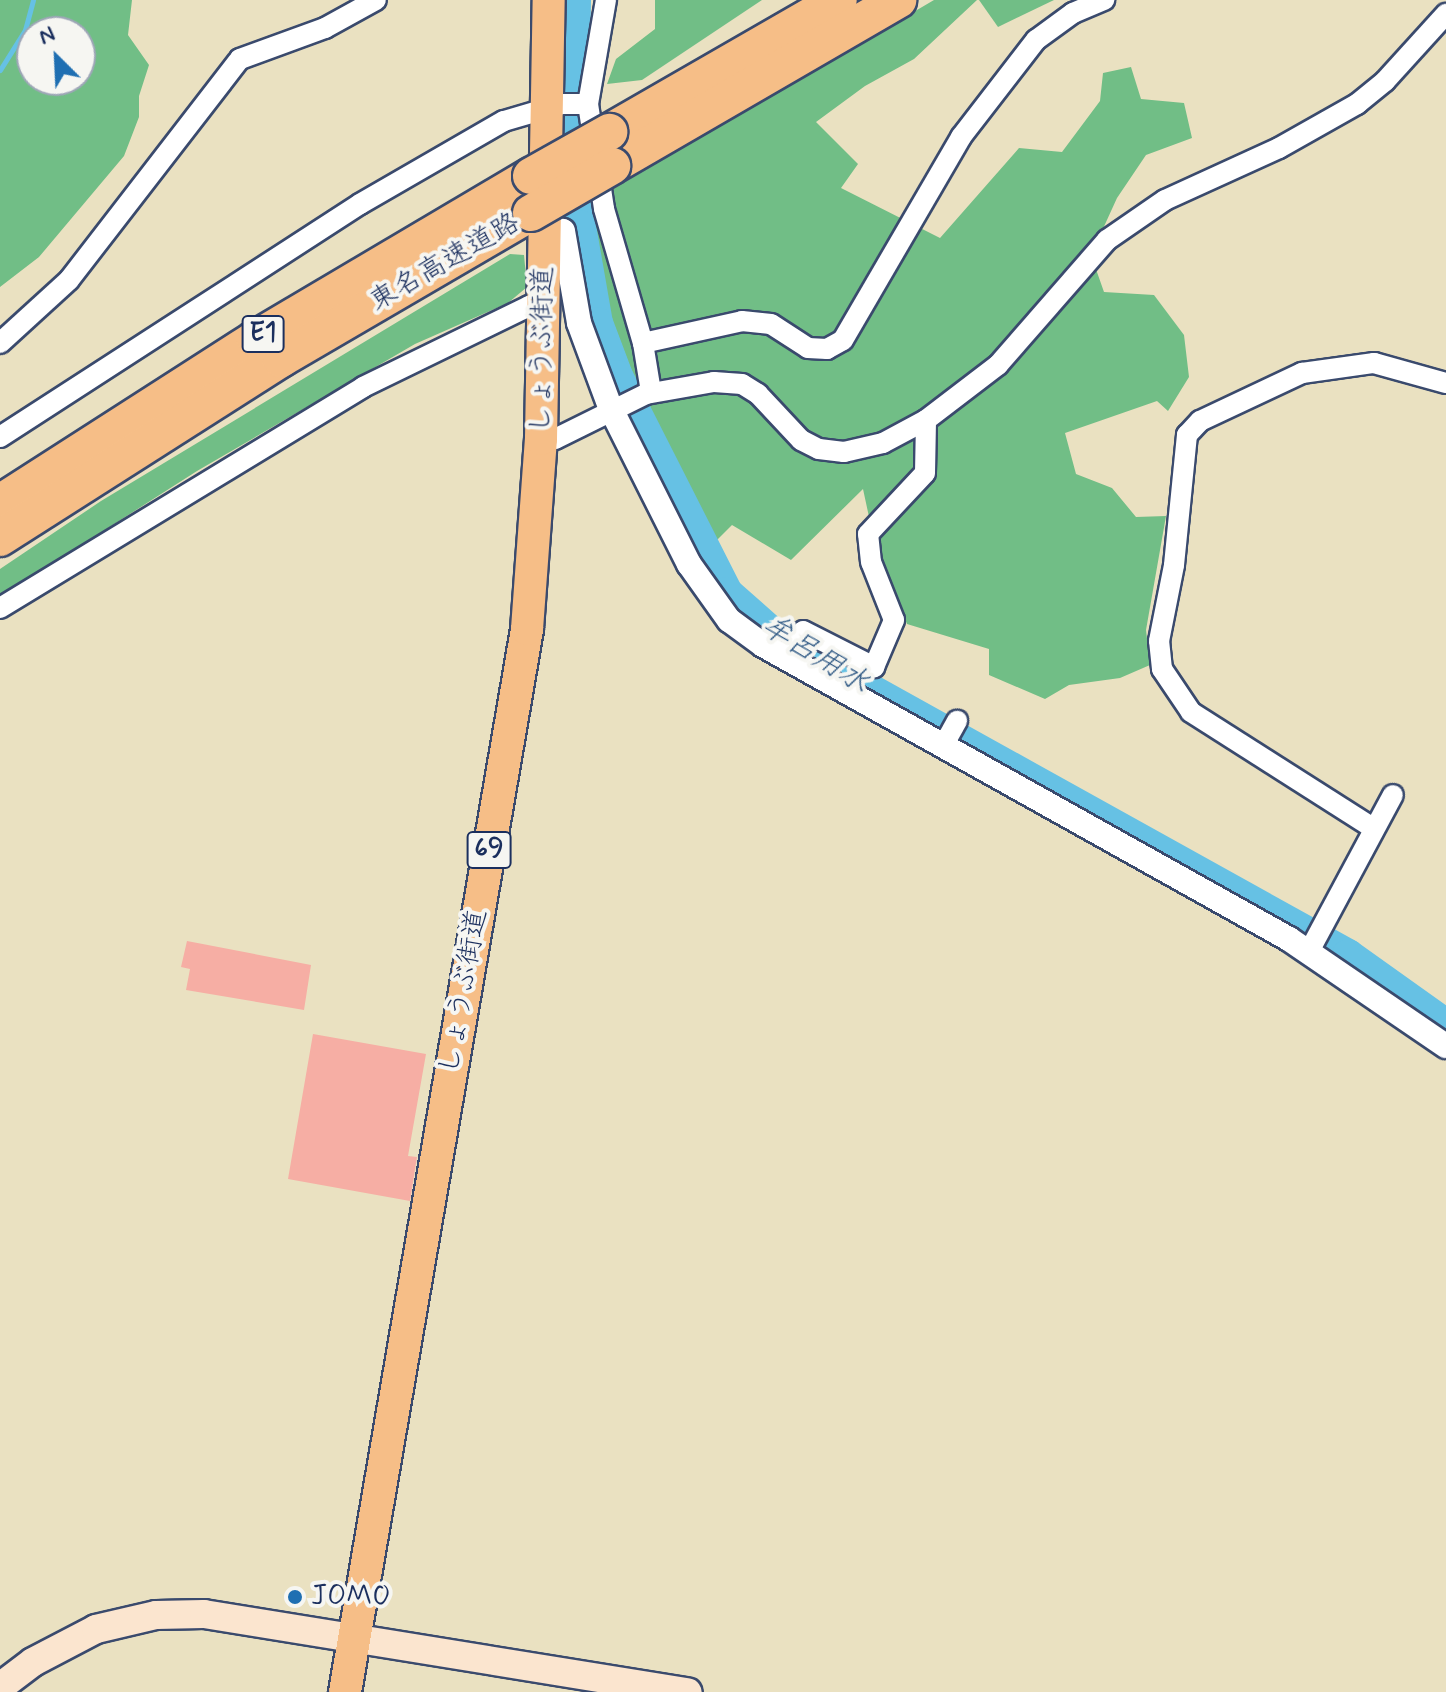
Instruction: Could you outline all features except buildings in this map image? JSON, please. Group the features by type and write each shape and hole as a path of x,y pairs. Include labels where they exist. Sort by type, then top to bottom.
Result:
{"highway":[{"name":"東名高速道路","path":"0,503 255,339 531,176 583,120 839,0"},
{"name":"東名高速道路","path":"0,538 281,359 538,220 583,120 898,0"}],"main road":[{"name":"しょうぶ街道","path":"345,1692 527,629 541,439 545,303 538,220 583,120 549,0"},
{"path":"0,1687 33,1662 96,1629 156,1615 248,1618 688,1692"}],"street":[{"path":"0,343 69,280 240,59 325,28 376,0"},
{"path":"606,0 583,120 604,209 643,343 649,393"},
{"path":"643,343 742,321 771,324 808,348 827,349 843,340 961,137 1036,40 1073,13 1104,0"},
{"path":"541,439 555,439 614,406 649,393 714,382 742,384 758,394 801,440 819,449 844,452 883,443 926,420 1020,344 1107,240 1165,200 1279,148 1357,104 1385,81 1446,14"},
{"path":"0,437 360,204 504,121 583,120"},
{"path":"538,220 563,231 579,323 614,406 709,598 729,620 1289,939 1446,1046"},
{"path":"0,608 363,387 529,306 545,303"},
{"path":"1373,828 1191,712 1162,669 1159,641 1174,565 1187,435 1200,421 1302,373 1374,363 1446,383"},
{"path":"789,656 803,631 874,667 894,620 871,562 868,534 925,473 926,420"},
{"path":"1313,944 1393,795"}],"green space":[{"path":"0,0 132,0 128,35 149,65 139,96 139,117 124,156 39,257 0,287"},
{"path":"655,0 762,0 642,80 607,84 616,59 655,29"},
{"path":"934,0 977,0 914,59 865,86 816,122 858,164 841,188 940,238 1019,148 1062,152 1100,101 1103,73 1131,67 1141,99 1184,103 1192,138 1146,155 1117,198 1091,255 1104,292 1154,295 1184,335 1189,377 1168,411 1157,401 1065,433 1076,474 1112,488 1136,517 1166,516 1146,630 1150,665 1120,678 1069,685 1045,699 989,675 989,649 907,624 877,554 863,489 791,560 732,525 711,546 644,404 596,277 592,201"},
{"path":"979,0 1054,0 998,27"},
{"path":"510,254 524,255 527,287 508,303 415,344 197,471 0,597 0,569 101,501"}],"waterway":[{"path":"0,70 25,30 33,0"},
{"name":"牟呂用水","path":"575,0 573,124 580,226 597,323 617,376 727,593 779,639 1348,955 1446,1025"}],"place":[{"name":"JOMO","path":"295,1597"}]}
